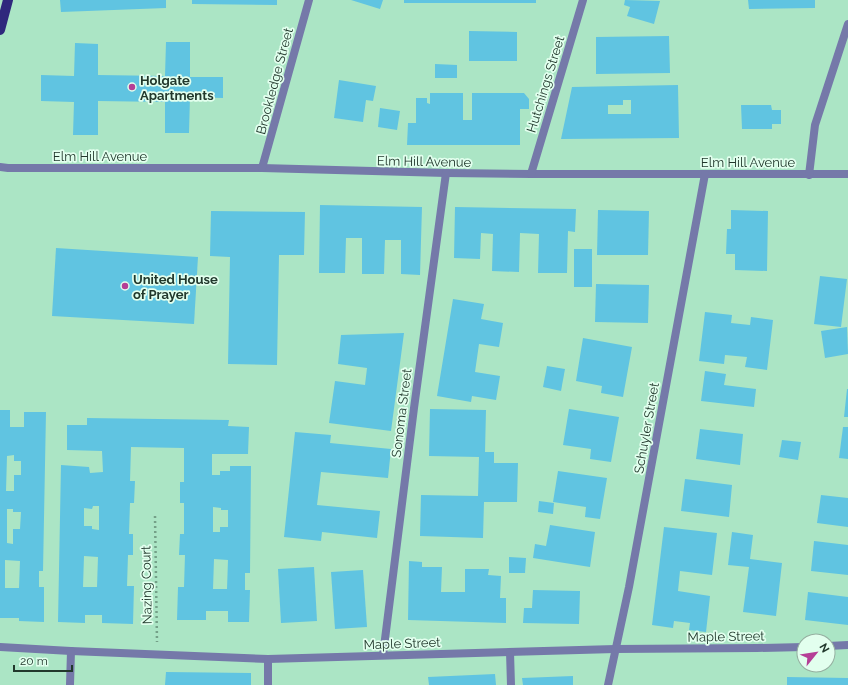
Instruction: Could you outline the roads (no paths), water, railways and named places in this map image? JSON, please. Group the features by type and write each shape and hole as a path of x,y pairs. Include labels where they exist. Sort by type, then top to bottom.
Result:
{"main road":[{"path":"0,30 8,0"}],"street":[{"name":"Brookledge Street","path":"262,168 309,0"},
{"name":"Hutchings Street","path":"531,174 583,0"},
{"path":"809,175 815,125 848,24"},
{"name":"Elm Hill Avenue","path":"0,167 262,168 446,174 848,174"},
{"name":"Sonoma Street","path":"383,655 414,408 446,174"},
{"name":"Schuyler Street","path":"608,685 631,579 705,174"},
{"path":"836,646 848,645"},
{"name":"Maple Street","path":"0,647 268,659 615,649 796,647"},
{"path":"70,685 71,651"},
{"path":"510,652 511,685"},
{"path":"268,659 268,685"}],"place":[{"name":"Holgate Apartments","path":"132,87"},
{"name":"United House of Prayer","path":"125,286"}]}
